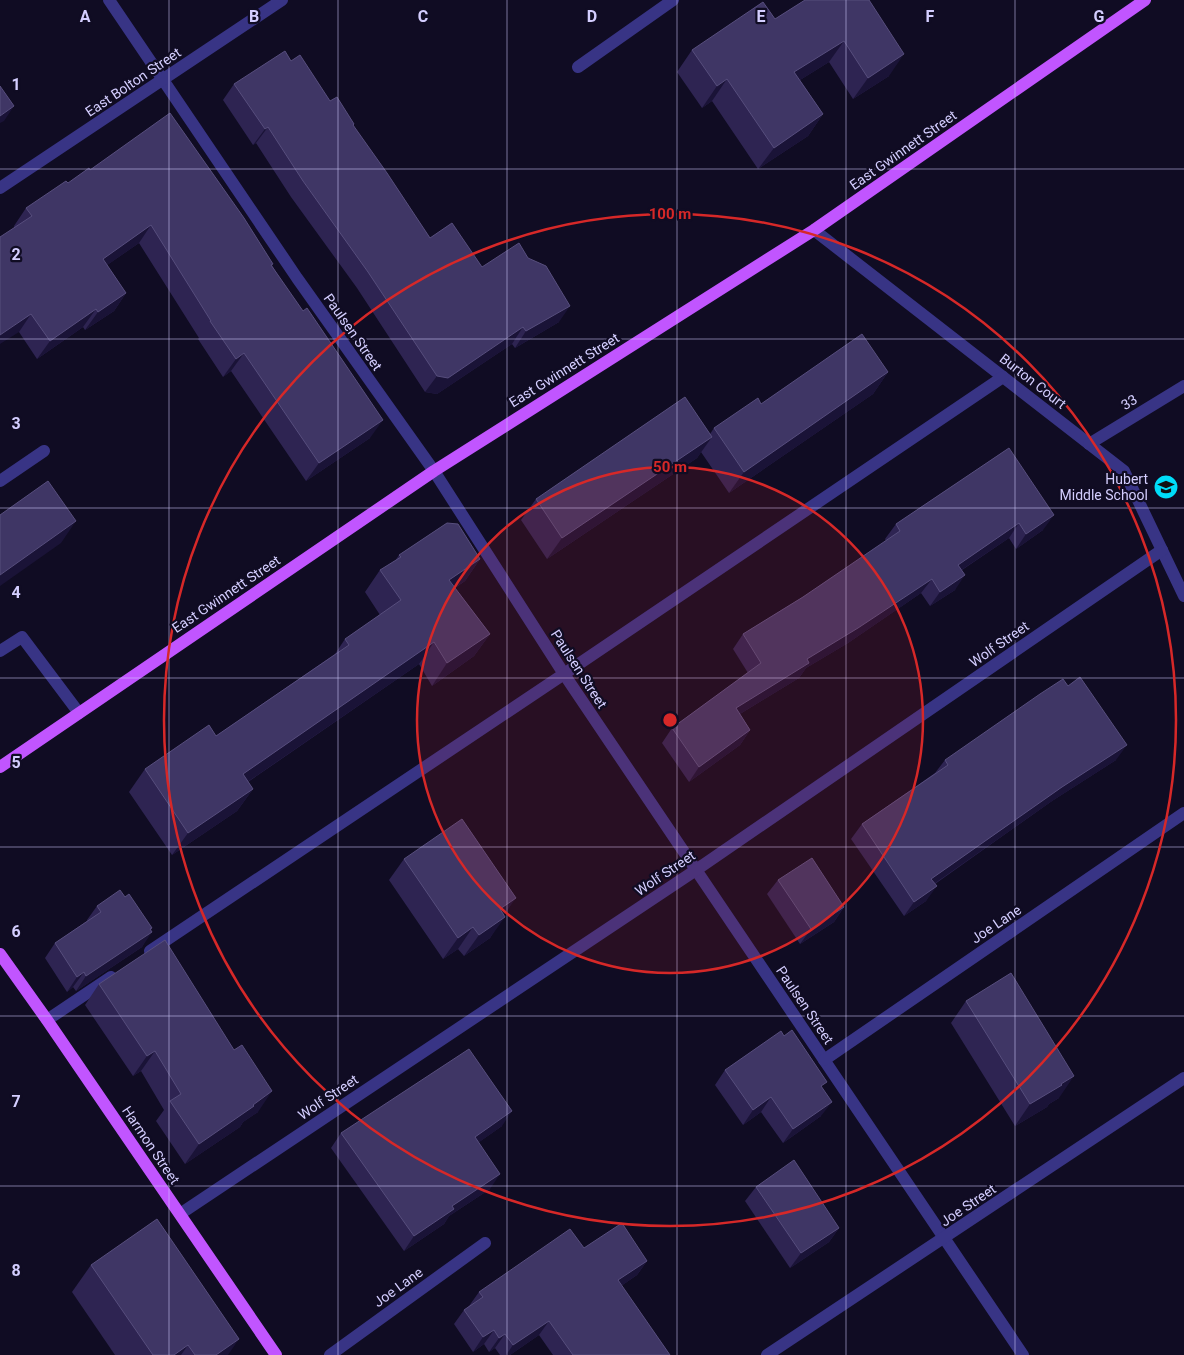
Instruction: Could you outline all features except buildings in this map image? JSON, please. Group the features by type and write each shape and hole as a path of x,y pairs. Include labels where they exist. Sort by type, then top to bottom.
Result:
{"main road":[{"name":"East Gwinnett Street","path":"0,767 434,471 814,230 1145,0"},
{"name":"Harmon Street","path":"0,954 276,1355"}],"street":[{"name":"Paulsen Street","path":"109,0 296,278 434,471 564,674 1023,1355"},
{"name":"East Bolton Street","path":"0,188 282,0"},
{"path":"578,67 673,0"},
{"name":"Burton Court","path":"814,230 1124,471 1184,596"},
{"path":"137,959 564,674 1003,377"},
{"name":"33","path":"1089,444 1184,386"},
{"path":"0,480 44,451"},
{"name":"Wolf Street","path":"180,1214 696,870 1162,550"},
{"path":"0,651 22,638 79,713"},
{"name":"Joe Lane","path":"824,1060 1184,813"},
{"path":"47,1020 121,970"},
{"name":"Joe Street","path":"767,1355 1184,1078"},
{"name":"Joe Lane","path":"330,1355 485,1243"}],"place":[{"name":"Hubert Middle School","path":"1166,487"}]}
